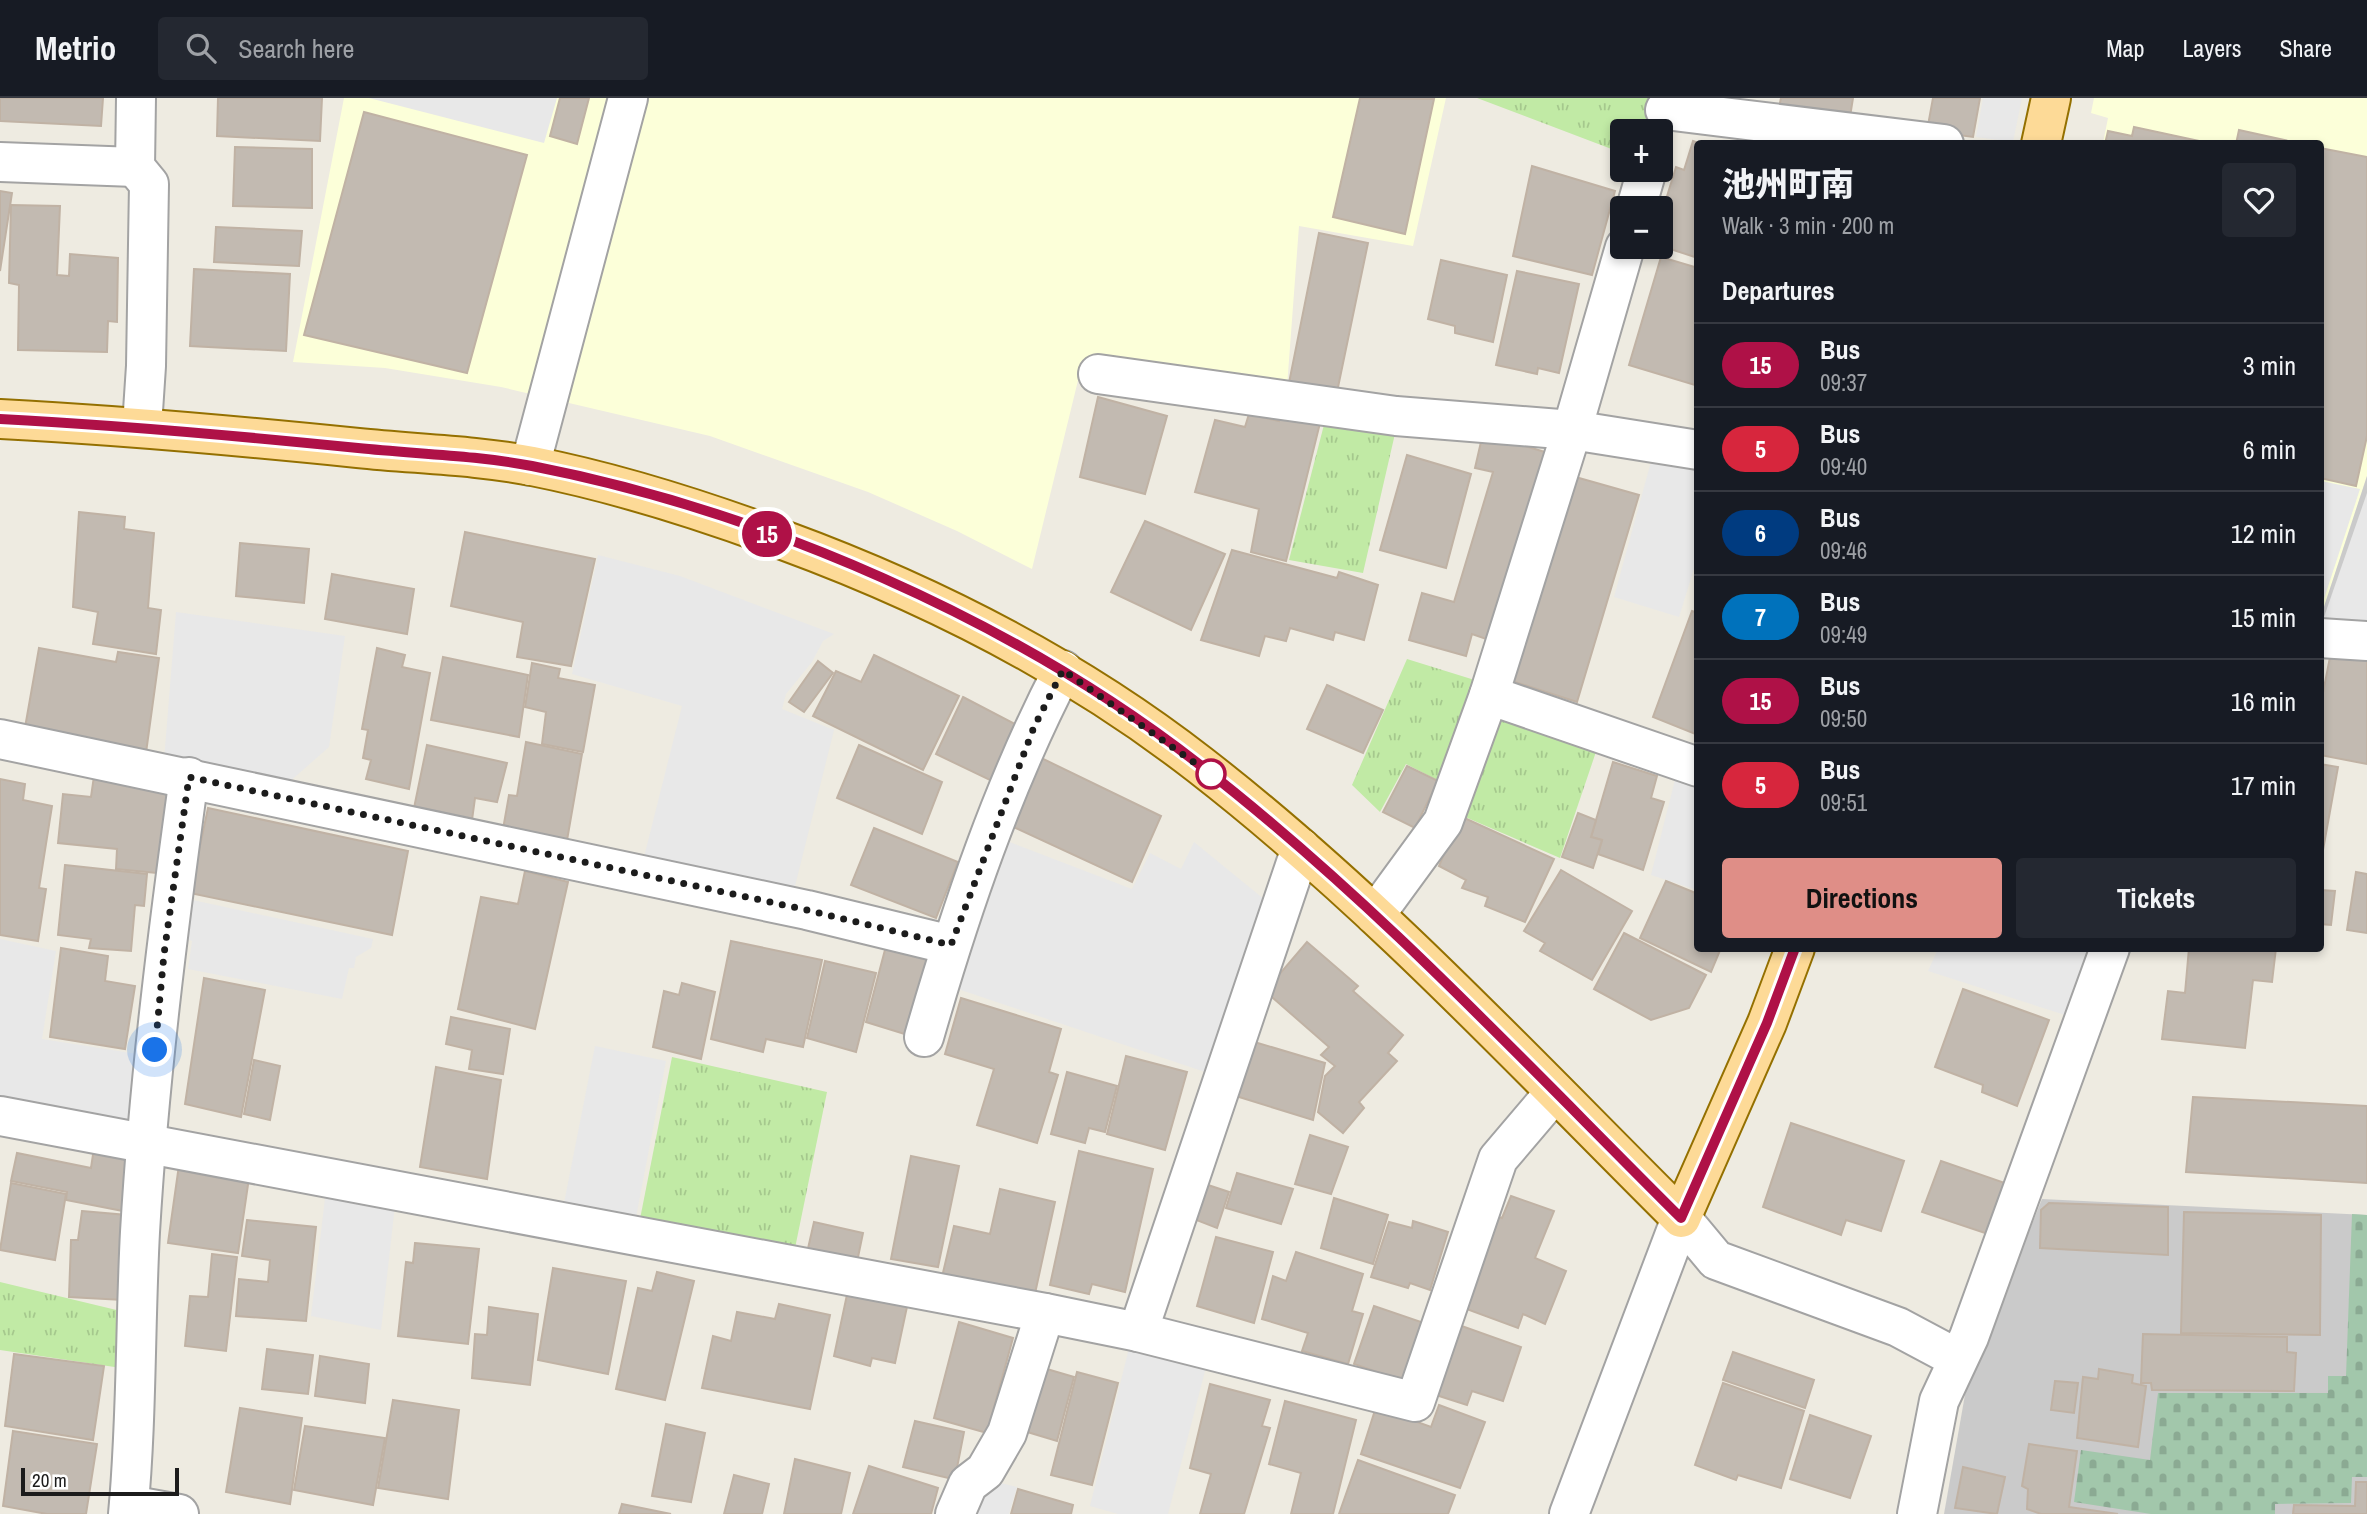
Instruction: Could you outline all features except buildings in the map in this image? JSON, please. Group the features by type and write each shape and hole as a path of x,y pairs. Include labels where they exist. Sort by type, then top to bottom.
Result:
{"main road":[{"path":"2042,140 2051,98"},
{"path":"0,419 142,426 530,466 699,509 856,567 961,614 1063,670 1198,763 1301,848 1375,915 1681,1218 1767,1023 1794,952"}],"street":[{"path":"136,98 135,167 149,184 146,366 142,426"},
{"path":"530,466 628,98"},
{"path":"1664,113 1712,111 1916,140"},
{"path":"0,162 135,167"},
{"path":"1375,915 1443,822 1489,695 1572,430 1622,259"},
{"path":"1098,374 1396,416 1572,430 1679,453"},
{"path":"924,1037 951,945 1034,727 1063,670"},
{"path":"1489,695 1694,766"},
{"path":"0,739 807,910 951,945"},
{"path":"179,1514 128,1510 140,1231 148,1143 178,915 189,777"},
{"path":"1138,1332 1301,848"},
{"path":"1917,1514 1939,1401 1969,1337 2109,952"},
{"path":"10,1114 87,1126 148,1143 372,1193 1138,1332 1415,1402 1498,1159 1555,1092"},
{"path":"1569,1514 1681,1218 1716,1260 1898,1327 1958,1359"},
{"path":"955,1514 968,1484 985,1471 1007,1433 1045,1313"}],"shaded area":[{"path":"344,98 1446,98 1413,246 1299,226 1287,387 1083,360 1032,569 957,531 868,492 710,436 501,387 385,368 293,362"},
{"path":"369,98 557,98 544,143"},
{"path":"1983,98 2022,98 2013,140 1976,137"},
{"path":"2094,98 2367,98 2367,476 2324,607 2324,140 2104,140 2108,118 2091,113"},
{"path":"1652,458 1694,464 1694,569 1679,617 1614,597"},
{"path":"2367,476 2367,625 2324,623 2324,607"},
{"path":"2324,482 2360,489 2324,599"},
{"path":"2367,493 2367,624 2324,620"},
{"path":"598,555 680,576 834,634 823,641 812,662 786,694 782,709 834,730 792,898 642,865 682,706 572,674"},
{"path":"176,612 345,636 329,747 279,791 164,760"},
{"path":"1678,768 1694,774 1694,889 1651,875"},
{"path":"1002,839 1132,889 1150,853 1181,869 1194,842 1270,904 1211,1074 952,987"},
{"path":"188,899 373,939 371,948 356,957 354,968 349,968 342,999 188,969 192,941 184,938"},
{"path":"0,939 56,951 42,1039 144,1055 138,1131 0,1104"},
{"path":"1937,952 2090,952 2065,1015 1928,971"},
{"path":"595,1046 666,1061 636,1217 564,1203"},
{"path":"326,1190 395,1205 381,1330 311,1316"},
{"path":"2042,1199 2367,1215 2367,1514 1944,1514 1966,1389"},
{"path":"1130,1344 1207,1363 1168,1514 1118,1514 1090,1506"},
{"path":"992,1481 1017,1487 1009,1514 969,1514"}],"green space":[{"path":"1477,98 1652,98 1648,119 1610,119 1610,148"},
{"path":"1326,417 1397,425 1363,573 1289,560"},
{"path":"1407,659 1481,682 1441,782 1406,764 1380,812 1352,785"},
{"path":"1492,709 1599,743 1560,858 1456,813"},
{"path":"672,1057 827,1092 794,1253 639,1224"},
{"path":"2352,1214 2367,1215 2367,1477 2352,1477 2351,1503 2275,1504 2275,1514 2151,1514 2074,1502 2081,1450 2150,1460 2158,1393 2328,1393 2328,1376 2346,1376"},
{"path":"0,1282 129,1313 128,1369 0,1350"}],"bus line":[{"name":"15","path":"0,419 142,426 530,466 699,509 856,567 961,614 1063,670 1198,763 1301,848 1375,915 1681,1218 1767,1023 1794,952"}],"route":[{"path":"155,1050 164,954 189,777 807,910 951,945 1034,727 1063,670 1219,780 1211,774"}]}
